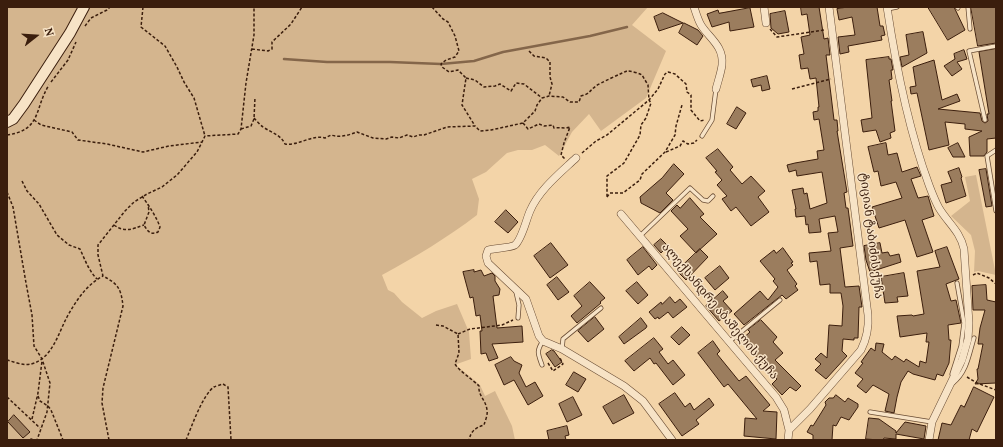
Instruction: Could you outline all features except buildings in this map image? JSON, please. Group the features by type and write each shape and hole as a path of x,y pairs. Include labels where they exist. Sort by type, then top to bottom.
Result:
{"street":[{"path":"7,122 13,119 24,104 70,33 84,7"},
{"path":"694,7 700,24 712,38 722,57 722,65 716,89"},
{"path":"764,7 766,23"},
{"name":"ტიციან ტაბიძის ქუჩა","path":"789,430 861,350 866,339 868,326 868,315 829,7"},
{"path":"887,8 904,104 929,184 938,207 958,233 962,240 964,249 969,323 968,339 962,360 932,422 929,440"},
{"path":"576,158 550,183 533,204 522,233 516,244 513,246 496,247 488,250 486,256 488,262 526,299 538,336 543,341 562,349 624,386 644,401 672,440"},
{"name":"ალექსანდრე აბაშელის ქუჩა","path":"621,214 776,397 784,410 789,430"},
{"path":"788,440 789,430"}],"lane":[{"path":"887,8 897,7"},
{"path":"968,7 970,29"},
{"path":"985,120 969,51 996,46"},
{"path":"702,136 712,120 716,89"},
{"path":"996,150 987,156 996,211"},
{"path":"640,236 690,188 703,200 708,201 713,196"},
{"path":"950,386 949,382 961,346 964,323 957,283"},
{"path":"515,289 519,305 518,318"},
{"path":"730,341 780,300"},
{"path":"562,349 563,338 601,308"},
{"path":"950,386 965,368 974,338"},
{"path":"542,365 538,348 543,341"},
{"path":"870,412 932,422"}],"path":[{"path":"85,27 92,18 110,7"},
{"path":"109,440 102,403 103,388 123,306 122,295 119,289 114,283 102,276 98,246 125,211 142,196 162,187 177,175 197,152 205,136 194,98 165,46 141,28 143,7"},
{"path":"205,136 238,134 241,129 246,83 254,35 254,7"},
{"path":"252,49 268,52 272,49 272,42 291,24 302,7"},
{"path":"432,7 443,19 448,22 455,36 459,51 455,57 446,60 441,64 442,67 449,72 458,70 466,78 474,80 484,87 496,86 500,84 511,91 516,83 524,84 542,98"},
{"path":"766,23 777,37 832,29"},
{"path":"7,135 16,134 26,128 34,120 44,93 68,60 78,39"},
{"path":"530,51 534,56 546,58 550,62 550,77 552,84 549,96"},
{"path":"466,78 462,105 475,126 480,131 486,131 523,123 535,111 542,98 549,96 564,97 570,102 576,103 579,102 581,96 587,95 596,85 627,71 642,75 648,85 649,100 651,103 646,118 641,125 640,135 624,163 607,176 607,197 610,193 623,193 633,186 640,180 642,174 665,152 675,135 682,105"},
{"path":"576,158 596,141 607,135 649,100 658,89 665,74 668,72 675,74 686,84 687,92 691,95 691,110 700,121 712,120"},
{"path":"792,89 838,78"},
{"path":"241,129 251,126 254,118 255,97"},
{"path":"254,118 273,134 282,138 285,144 288,145 300,141 308,141 311,138 325,138 331,135 347,136 357,132 373,138 386,139 392,137 399,138 407,135 413,137 424,135 447,127 475,126"},
{"path":"34,120 41,125 72,132 78,140 107,144 143,152 169,146 202,142"},
{"path":"523,123 528,129 539,124 544,126 553,125 554,128 560,127 565,129 570,127 561,155 564,158"},
{"path":"665,152 680,146 683,141 688,144 694,143 702,136"},
{"path":"22,181 27,191 39,204 57,235 69,245 80,249 85,262 97,279"},
{"path":"7,192 13,207 32,315 34,346 42,359 50,383 47,412 36,440 30,440"},
{"path":"142,196 160,227 158,232 151,233 144,225"},
{"path":"144,225 149,212 148,204"},
{"path":"114,225 122,230 128,230 144,225"},
{"path":"977,273 989,278 996,284"},
{"path":"7,360 30,365 42,359 54,345 66,318 81,294 102,276"},
{"path":"436,324 458,334 470,330 502,325 518,318"},
{"path":"458,334 459,353 455,364 457,368 469,376 479,386 478,392 488,409 484,425 472,431 468,440"},
{"path":"553,371 563,364 560,357"},
{"path":"32,419 38,396 42,359"},
{"path":"961,374 977,383 996,390"},
{"path":"186,440 196,415 209,392 214,387 223,384 228,387 231,440"},
{"path":"38,396 40,401 51,410 63,440"},
{"path":"7,397 40,428"}],"shaded area":[{"path":"7,7 648,7 632,25 666,51 646,98 601,131 589,114 572,132 559,156 545,145 532,150 518,150 507,153 486,172 472,179 479,199 477,215 431,247 382,275 388,290 394,293 402,302 422,318 436,311 457,304 469,332 471,359 457,364 457,366 480,385 485,396 495,391 512,426 515,440 7,440"},
{"path":"976,175 996,275 978,271 974,272 975,251 971,235 951,216 970,201 965,177"}],"waterway":[{"path":"284,59 327,62 441,64 474,61 503,52 590,36 627,27"}]}
